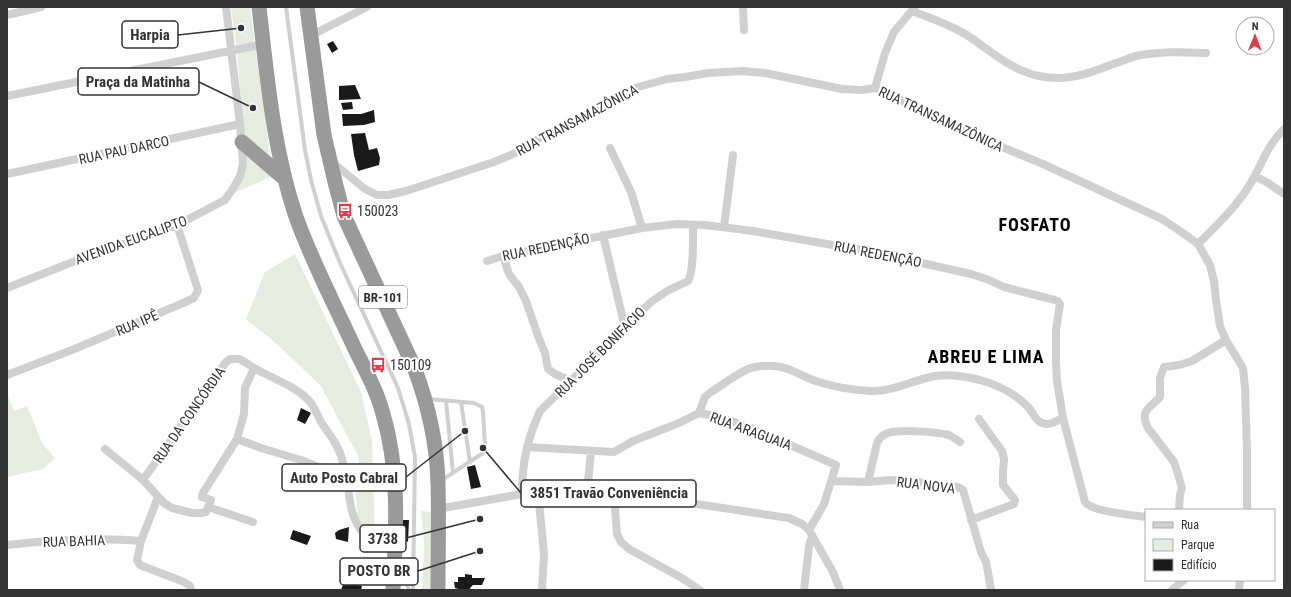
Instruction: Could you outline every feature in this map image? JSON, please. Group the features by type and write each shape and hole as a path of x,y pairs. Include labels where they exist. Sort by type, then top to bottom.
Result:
{"highway":[{"path":"259,7 274,129 285,179 308,247 373,386 383,413 388,433 395,479 395,552 393,590"},
{"name":"BR-101","path":"307,7 324,135 344,216 414,366 429,414 435,448 438,482 438,590"},
{"path":"242,142 285,179"}],"street":[{"path":"7,15 41,7"},
{"name":"AVENIDA EUCALIPTO","path":"7,288 77,260 177,225 225,200 240,176 242,164 242,142 226,7"},
{"path":"310,36 367,7"},
{"path":"743,7 744,30"},
{"path":"875,88 885,53 894,32 913,9 950,25 1013,67 1039,76 1059,78 1079,76 1134,57 1157,53 1206,53"},
{"path":"7,96 264,44"},
{"name":"RUA TRANSAMAZÔNICA","path":"329,159 365,189 377,195 388,195 411,190 494,162 513,154 538,139 638,87 667,79 708,73 743,71 765,73 842,88 862,90 875,88 891,94 909,105 968,133 1043,164 1162,220 1198,244 1210,265 1214,281 1220,326 1226,340 1243,368 1247,451 1247,509"},
{"name":"RUA PAU DARCO","path":"7,174 240,124"},
{"path":"1198,244 1237,204 1255,176 1270,146 1284,129"},
{"path":"610,148 631,192 642,228"},
{"path":"724,227 733,155"},
{"path":"1255,176 1268,182 1284,194"},
{"name":"RUA REDENÇÃO","path":"487,261 504,256 642,228 676,224 705,225 873,252 971,274 1004,287 1058,301 1060,308 1056,330 1057,380 1063,418 1085,502 1087,506 1110,512 1145,517"},
{"name":"RUA IPÊ","path":"7,375 72,350 194,298 198,290 177,225"},
{"name":"RUA JOSÉ BONIFACIO","path":"522,494 523,466 527,447 540,411 651,302 667,291 688,281 691,269 693,225"},
{"path":"603,235 625,328"},
{"path":"504,256 509,274 519,287 526,301 545,354 548,368 555,374 571,381"},
{"path":"1180,509 1180,495 1182,488 1174,462 1148,428 1145,422 1146,410 1148,406 1160,397 1160,378 1164,367 1192,361 1226,340"},
{"name":"RUA DA CONCÓRDIA","path":"143,480 226,362 230,359 239,359 294,389 303,395 311,404 334,440 342,457 353,515 358,526 362,533 371,541 383,548 395,552"},
{"path":"699,413 705,396 753,367 778,366 788,368 820,383 870,391 889,389 934,377 962,375 985,381 1006,390 1029,409 1035,418 1041,423 1050,424 1063,418"},
{"path":"105,449 143,480 164,503 172,508 192,513 206,512 211,500 202,497 203,493 237,439 244,414 245,388 254,368"},
{"name":"RUA ARAGUAIA","path":"527,447 614,452 633,441 679,423 699,413 720,417 751,428 836,465 832,481"},
{"path":"971,520 1014,504 1015,500 1003,486 1002,472 1004,459 1002,451 979,418"},
{"path":"869,479 877,443 879,439 887,434 902,432 939,433 953,437 960,442"},
{"path":"237,439 301,460 346,478"},
{"path":"587,493 591,451"},
{"name":"RUA NOVA","path":"832,481 869,479 910,481 960,488 964,490 971,520 981,552 986,562 991,590"},
{"path":"804,590 810,533 824,504 832,481"},
{"path":"438,509 522,494 549,491 663,499 789,518 802,524 810,533 833,572 840,590"},
{"path":"538,492 544,554 542,590"},
{"path":"614,495 617,534 621,542 629,549 680,577 700,590"},
{"path":"158,497 141,541 137,560 140,565 184,582 190,586 191,590"},
{"path":"208,507 253,522"},
{"name":"RUA BAHIA","path":"7,546 38,542 94,539 141,541"},
{"path":"1172,590 1183,581"}],"lane":[{"path":"286,7 305,150 311,180 321,216 340,263 398,388 409,424 414,457 413,590"},
{"path":"425,399 474,403 482,407 483,412 485,446 483,453 438,482"},
{"path":"446,401 453,473"},
{"path":"461,402 470,462"},
{"path":"395,552 409,590"}],"green space":[{"path":"231,7 250,7 273,176 234,193 246,164 237,51"},
{"path":"295,254 361,392 372,441 375,539 359,534 356,494 359,458 321,386 277,344 246,319 265,272"},
{"path":"7,394 14,411 27,406 42,443 55,458 43,469 7,477"},
{"path":"421,511 431,512 433,590 422,590 424,544"}],"building":[{"path":"333,41 338,49 332,53 327,44"},
{"path":"355,85 361,99 339,100 339,86"},
{"path":"352,102 353,109 343,110 341,103"},
{"path":"374,110 375,122 364,125 343,126 342,114 361,114"},
{"path":"365,133 369,150 377,148 380,158 379,165 358,171 351,134"},
{"path":"301,408 311,413 305,424 297,420"},
{"path":"475,465 481,487 471,489 467,467"},
{"path":"402,520 409,520 408,542 401,538"},
{"path":"349,527 348,542 336,539 335,533"},
{"path":"293,530 311,536 307,545 290,539"},
{"path":"465,574 472,575 472,578 485,578 482,585 473,585 470,590 458,590 455,588 454,582 458,582 458,577 465,577"},
{"path":"344,582 362,586 361,590 341,590"}],"place":[{"name":"Harpia","path":"241,28"},
{"name":"Praça da Matinha","path":"253,108"},
{"name":"150023","path":"345,211"},
{"name":"150109","path":"378,365"},
{"name":"Auto Posto Cabral","path":"465,431"},
{"name":"3851 Travão Conveniência","path":"483,448"},
{"name":"3738","path":"480,519"},
{"name":"POSTO BR","path":"480,551"}],"district":[{"name":"FOSFATO","path":"1035,225"},
{"name":"ABREU E LIMA","path":"986,357"}]}
